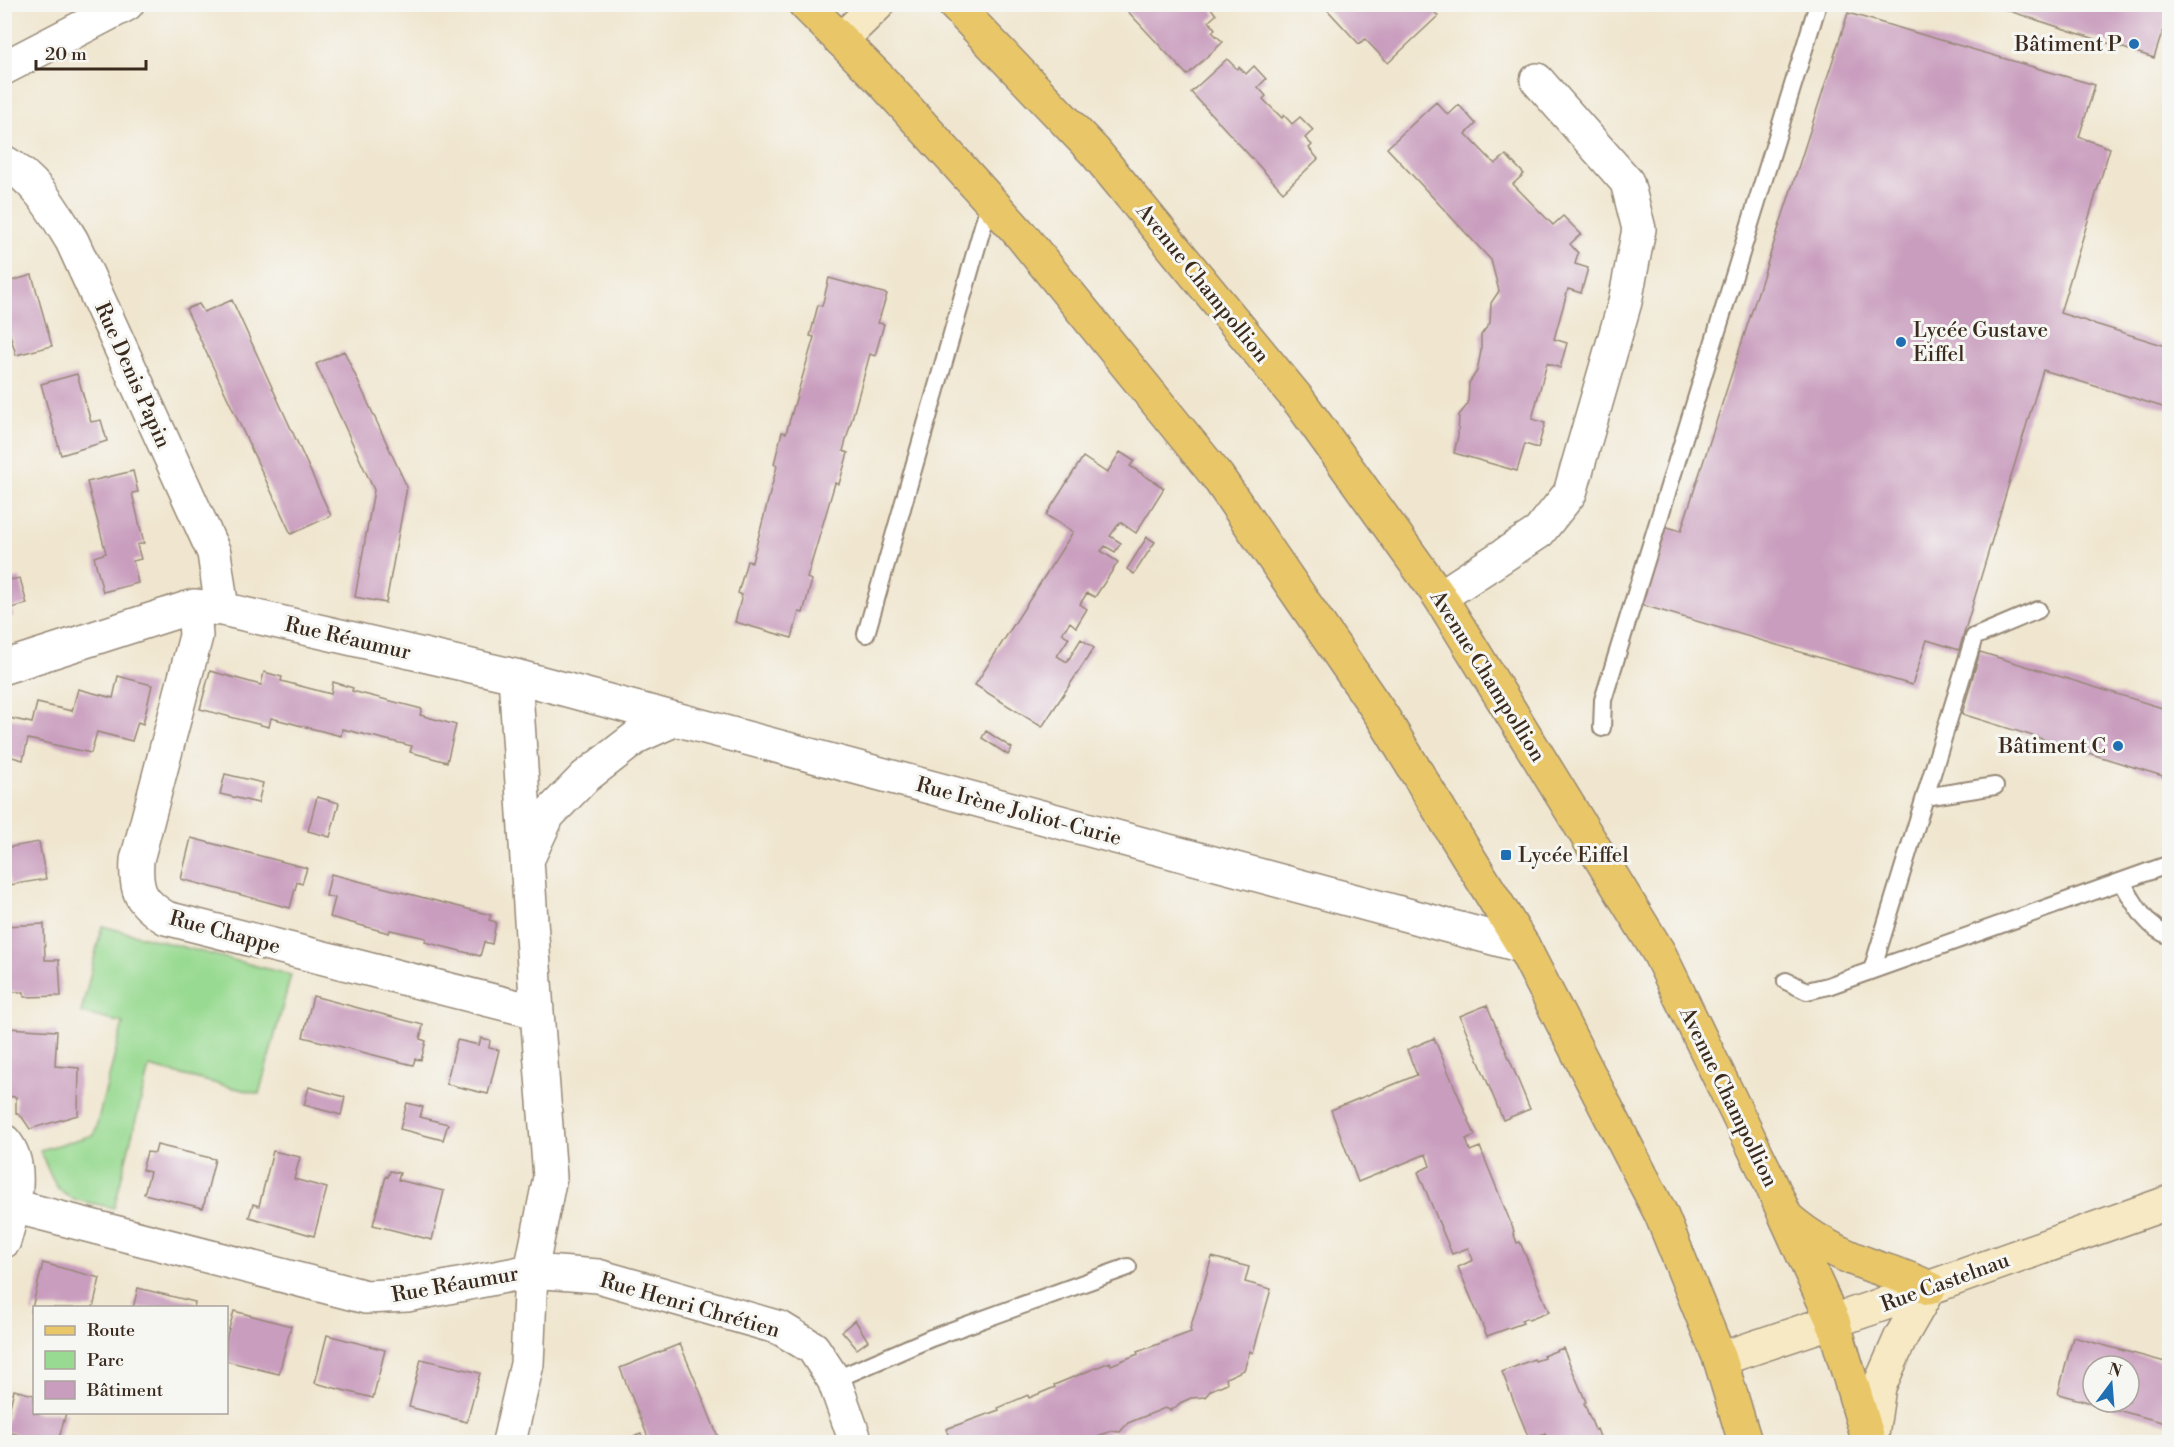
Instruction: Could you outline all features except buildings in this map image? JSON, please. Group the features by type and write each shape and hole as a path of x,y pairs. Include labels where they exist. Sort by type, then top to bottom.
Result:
{"main road":[{"path":"805,4 881,80 1021,235 1217,476 1382,716 1523,946 1661,1214 1720,1359 1745,1443"},
{"name":"Avenue Champollion","path":"954,4 1095,152 1133,198 1300,402 1440,597 1659,953 1833,1321 1870,1443"},
{"path":"1785,1216 1804,1233 1841,1254 1913,1279 1929,1288"}],"street":[{"path":"842,40 878,4"},
{"path":"4,68 108,8"},
{"path":"1440,597 1539,532 1570,493 1625,302 1637,239 1639,228 1627,182 1537,80"},
{"name":"Rue Denis Papin","path":"4,162 20,170 45,196 72,241 213,552 208,607"},
{"path":"4,667 208,607"},
{"name":"Rue Réaumur","path":"13,1206 366,1297 407,1295 531,1270 550,1177 515,676 208,607"},
{"name":"Rue Chappe","path":"208,607 196,636 137,860 136,877 140,896 151,909 166,918 537,1012"},
{"name":"Rue Irène Joliot-Curie","path":"515,676 1523,946"},
{"name":"Rue Réaumur","path":"527,861 548,815 585,777 638,736 676,719"},
{"path":"4,1141 7,1143 14,1164 17,1182 4,1241"},
{"name":"Rue Castelnau","path":"1720,1359 1929,1288 2169,1202"},
{"path":"509,1443 527,1364 531,1270"},
{"name":"Rue Henri Chrétien","path":"531,1270 598,1276 780,1328 813,1348 834,1380 856,1443"},
{"path":"1870,1443 1880,1387 1901,1337 1929,1288"}],"lane":[{"path":"1602,728 1603,700 1818,4"},
{"path":"866,634 990,201"},
{"path":"1872,970 1974,637 2038,610"},
{"path":"1925,796 1995,786"},
{"path":"1786,981 1807,991 2169,864"},
{"path":"2121,882 2142,916 2169,936"},
{"path":"834,1380 922,1341 1128,1267"}],"green space":[{"path":"102,926 291,975 259,1094 149,1067 114,1208 72,1198 65,1194 53,1180 40,1150 94,1135 123,1023 81,1013"}],"place":[{"name":"Bâtiment P","path":"2134,44"},
{"name":"Lycée Gustave Eiffel","path":"1901,342"},
{"name":"Bâtiment C","path":"2118,746"},
{"name":"Lycée Eiffel","path":"1506,855"}]}
